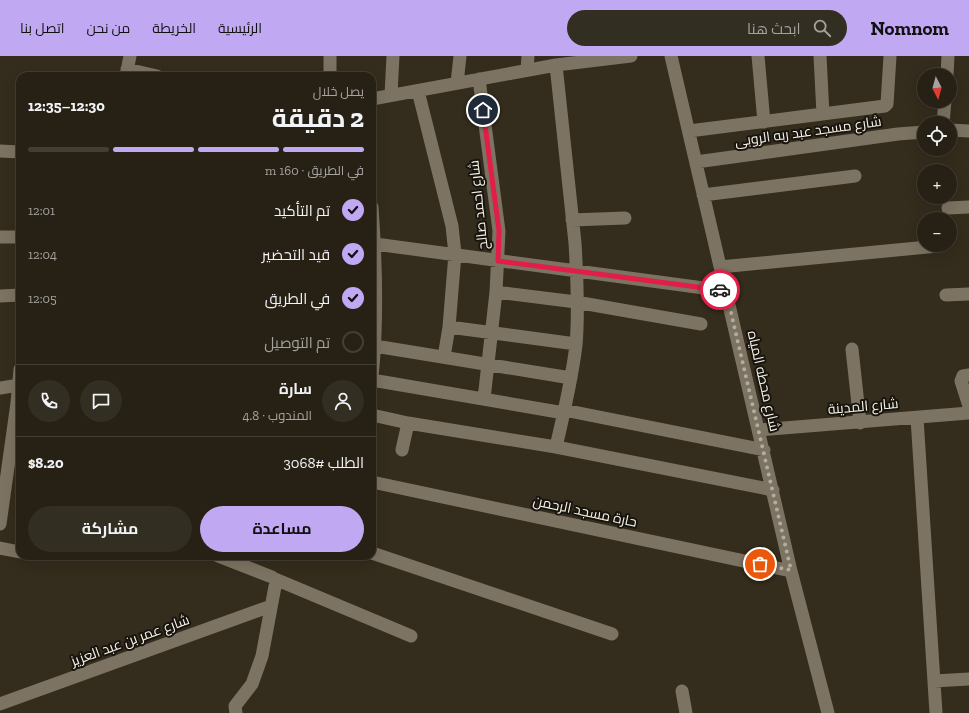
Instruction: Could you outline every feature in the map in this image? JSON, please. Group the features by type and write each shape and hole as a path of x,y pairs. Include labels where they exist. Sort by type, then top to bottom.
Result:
{"street":[{"path":"126,72 130,56"},
{"path":"330,56 330,72"},
{"path":"391,95 393,56"},
{"path":"457,83 460,56"},
{"path":"527,70 528,56"},
{"path":"376,98 556,65 631,56"},
{"name":"شارع محطه المياه","path":"671,56 791,570 828,713"},
{"path":"758,56 764,122"},
{"path":"820,56 823,114"},
{"path":"689,131 886,106 890,56"},
{"path":"947,68 948,56"},
{"path":"556,65 576,272 576,344 571,378 556,447"},
{"name":"شارع احمد صالح","path":"479,79 499,231 496,292 484,399"},
{"path":"418,90 452,226 455,254 449,327 444,357"},
{"path":"957,130 969,131"},
{"name":"شارع مسجد عبد ربه الروبى","path":"696,162 917,133"},
{"path":"0,151 16,152"},
{"path":"704,195 855,176"},
{"path":"948,208 969,207"},
{"path":"572,220 625,218"},
{"path":"0,237 16,237"},
{"path":"376,242 576,272 726,291"},
{"path":"720,267 917,248"},
{"path":"496,292 576,302 701,324"},
{"path":"946,295 969,294"},
{"path":"0,296 16,295"},
{"path":"449,327 576,344"},
{"path":"376,346 488,363 571,378"},
{"path":"852,349 860,423"},
{"path":"969,375 963,376 961,381 969,406"},
{"path":"376,379 564,412 764,450"},
{"path":"0,388 16,385"},
{"name":"شارع المدينة","path":"759,430 969,413"},
{"path":"376,416 408,423 556,447 773,490"},
{"path":"917,418 936,713"},
{"path":"402,450 408,423"},
{"path":"0,524 14,468 16,436"},
{"name":"حارة مسجد الرحمن","path":"376,483 791,570"},
{"path":"0,548 16,551"},
{"path":"376,554 612,634"},
{"path":"228,560 411,636"},
{"path":"236,713 235,706 252,684 257,670 276,584 275,579"},
{"name":"شارع عمر بن عبد العزيز","path":"0,704 271,606"},
{"path":"934,681 969,679"},
{"path":"682,690 686,713"}],"way so far":[{"path":"720,290 726,291 791,570 760,564"}],"route":[{"path":"483,110 499,231 498,261 720,290"}]}
